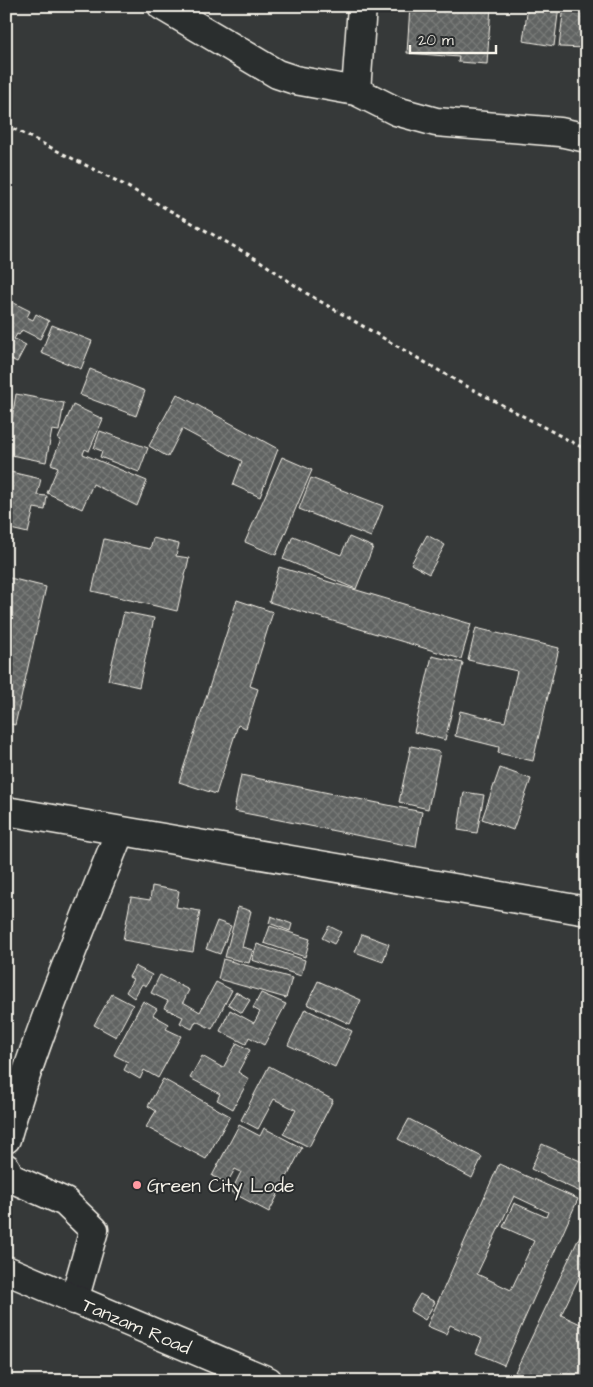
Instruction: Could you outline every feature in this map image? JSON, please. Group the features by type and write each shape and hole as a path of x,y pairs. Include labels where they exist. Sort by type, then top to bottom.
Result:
{"main road":[{"path":"162,6 277,74 295,80 356,91 396,111 436,122 560,132 587,138"},
{"path":"356,91 362,6"},
{"path":"6,811 587,911"},
{"path":"6,1139 16,1104 120,831"},
{"path":"6,1168 11,1178 65,1202 94,1230 74,1300"},
{"name":"Tanzam Road","path":"6,1270 268,1381"}],"path":[{"path":"6,125 119,182 260,261 306,293 457,381 587,450"}],"building":[{"path":"410,6 461,10 461,6 491,6 487,64 458,62 459,57 407,53"},
{"path":"528,6 559,6 554,46 523,41"},
{"path":"564,6 587,6 587,48 559,47"},
{"path":"12,302 30,311 27,317 33,320 36,314 49,321 40,339 22,330 19,335 17,334 14,339 26,345 17,362 6,357 6,308 9,310"},
{"path":"52,325 92,341 81,369 41,353"},
{"path":"90,369 145,391 136,416 80,395"},
{"path":"16,394 64,403 59,431 52,430 46,462 6,454"},
{"path":"177,394 278,449 260,497 233,485 242,461 182,429 168,457 149,446"},
{"path":"73,405 103,419 89,451 85,449 83,454 147,481 137,506 93,484 82,509 47,493 58,467 51,464 61,440 58,439"},
{"path":"100,431 148,448 139,472 100,457 102,451 94,448"},
{"path":"282,457 312,470 276,555 245,542"},
{"path":"6,471 41,479 37,495 47,496 45,510 34,508 28,533 6,528"},
{"path":"311,478 383,506 371,537 299,509"},
{"path":"427,535 445,545 429,574 411,564"},
{"path":"293,536 341,555 349,537 373,547 356,589 283,559"},
{"path":"153,538 179,544 176,556 189,558 177,611 92,591 104,539 150,549"},
{"path":"279,567 471,624 461,659 269,602"},
{"path":"6,577 46,587 15,725 6,723"},
{"path":"237,600 273,612 250,686 258,689 246,728 238,725 216,794 179,782"},
{"path":"124,612 154,618 139,687 108,680"},
{"path":"476,628 559,648 533,761 498,753 499,747 455,736 460,711 505,722 517,671 468,660"},
{"path":"432,656 463,663 445,740 414,732"},
{"path":"411,746 440,752 428,809 399,802"},
{"path":"500,768 531,779 513,830 482,819"},
{"path":"241,775 422,812 416,847 234,811"},
{"path":"464,792 484,795 477,833 458,830"},
{"path":"152,886 179,891 176,907 200,911 193,952 123,940 131,897 150,900"},
{"path":"238,907 251,911 242,947 253,950 249,963 225,957"},
{"path":"271,916 292,924 290,931 269,923"},
{"path":"217,921 231,926 220,954 206,949"},
{"path":"270,926 310,939 305,957 264,943"},
{"path":"329,926 341,932 334,944 322,938"},
{"path":"362,934 389,944 383,962 355,952"},
{"path":"257,944 305,960 301,976 252,960"},
{"path":"223,959 292,978 286,998 218,979"},
{"path":"135,966 152,975 146,986 142,984 134,998 126,992 133,979 129,977"},
{"path":"160,975 189,990 183,1002 200,1012 216,982 232,990 212,1029 196,1021 192,1029 180,1023 183,1017 164,1008 168,1001 151,993"},
{"path":"318,981 361,1000 350,1024 307,1004"},
{"path":"236,992 250,1000 242,1013 228,1004"},
{"path":"261,993 286,1004 264,1045 249,1037 246,1044 220,1031 230,1010 254,1023 260,1012 253,1008"},
{"path":"112,994 133,1005 116,1037 94,1025"},
{"path":"143,1001 157,1009 153,1015 169,1024 166,1029 181,1036 158,1078 144,1070 140,1079 124,1070 128,1062 114,1055"},
{"path":"305,1009 352,1031 335,1067 288,1045"},
{"path":"237,1043 250,1050 238,1072 249,1079 233,1109 217,1100 220,1094 190,1078 202,1056 223,1068"},
{"path":"269,1066 333,1100 309,1147 283,1134 296,1110 274,1099 258,1129 241,1120"},
{"path":"163,1079 230,1116 206,1159 146,1127 156,1111 148,1106"},
{"path":"409,1119 482,1157 472,1178 398,1139"},
{"path":"239,1125 260,1136 264,1128 302,1148 269,1212 231,1192 241,1172 235,1169 227,1183 212,1176"},
{"path":"542,1144 587,1164 587,1195 531,1169"},
{"path":"499,1164 578,1199 504,1365 476,1353 482,1339 450,1325 446,1334 427,1326","holes":["514,1196 548,1212 546,1217 514,1203 503,1227 534,1241 511,1290 477,1274"]},
{"path":"587,1221 587,1261 561,1315 587,1327 587,1381 533,1381 515,1372"},
{"path":"420,1294 435,1302 425,1320 410,1311"}],"place":[{"name":"Green City Lode","path":"137,1185"}]}
